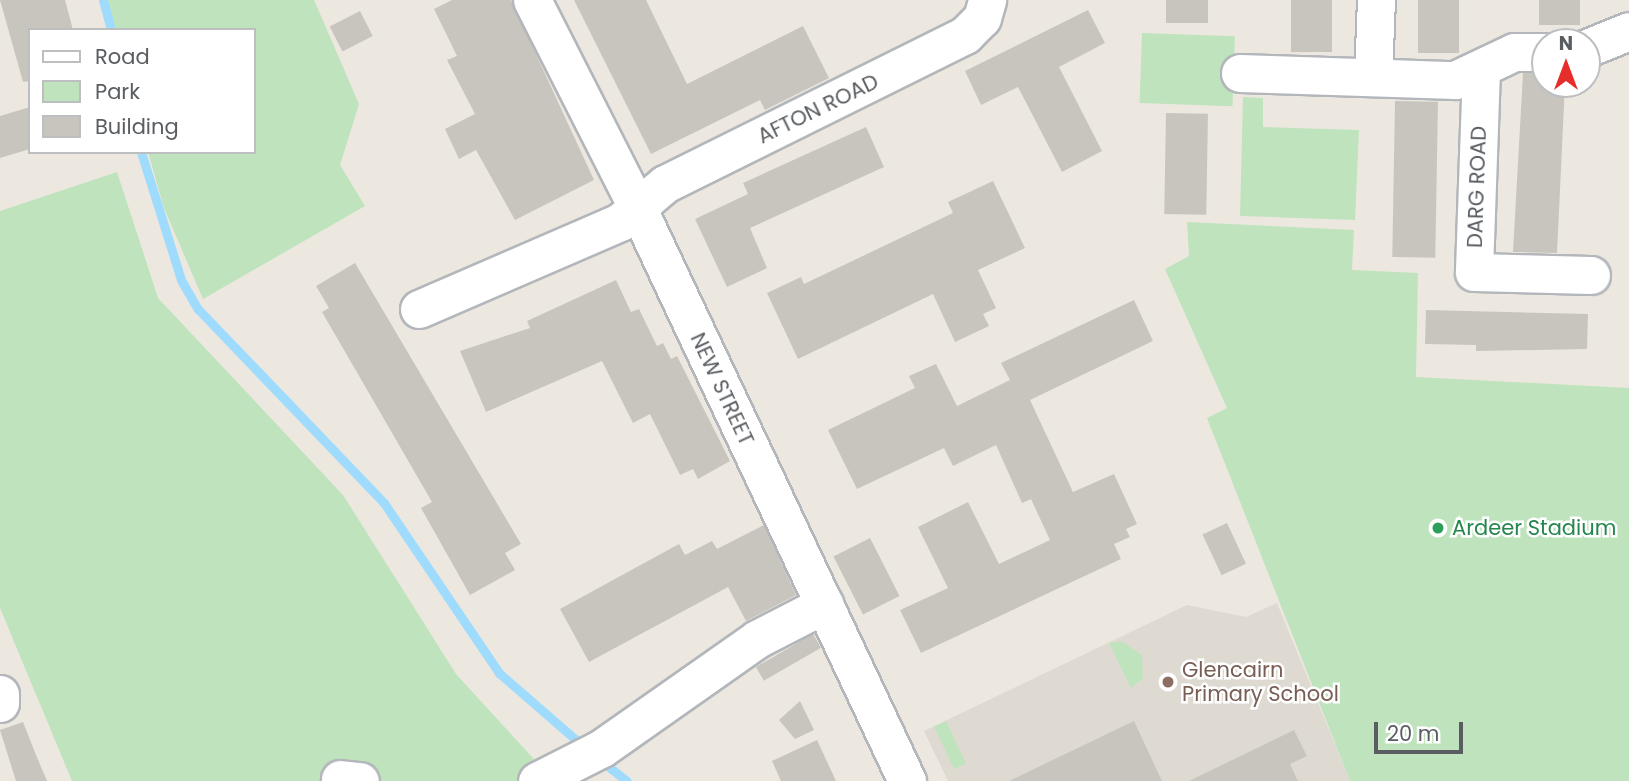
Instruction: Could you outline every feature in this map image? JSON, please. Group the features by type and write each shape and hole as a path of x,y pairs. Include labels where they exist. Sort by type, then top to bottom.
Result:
{"street":[{"name":"NEW STREET","path":"532,0 638,209 907,781"},
{"name":"AFTON ROAD","path":"419,309 621,222 665,184 965,35 982,18 987,0"},
{"path":"1373,77 1377,0"},
{"path":"1601,38 1626,21"},
{"path":"1240,73 1455,80 1514,51 1531,52"},
{"name":"DARG ROAD","path":"1481,69 1475,272 1591,275"},
{"path":"537,781 590,755 757,639 825,604"},
{"path":"0,694 0,703"}],"shaded area":[{"name":"Glencairn Primary School","path":"1277,603 1350,781 948,781 924,731 1187,605 1246,617"}],"green space":[{"path":"105,0 314,0 359,104 340,165 365,206 203,299 164,208 149,154 256,154 256,28 113,28"},
{"path":"1142,33 1235,36 1233,106 1140,103"},
{"path":"1243,97 1263,98 1263,127 1359,130 1355,220 1240,216"},
{"path":"117,172 158,298 343,495 456,674 554,781 72,781 0,608 0,211"},
{"name":"Ardeer Stadium","path":"1187,222 1354,230 1352,270 1418,273 1416,377 1629,388 1629,781 1350,781 1207,418 1227,408 1165,269 1189,256"},
{"path":"1121,641 1142,655 1143,678 1131,688 1109,643"},
{"path":"946,721 966,764 954,769 934,726"}],"building":[{"path":"0,0 65,0 72,28 28,28 28,81 23,82"},
{"path":"452,0 511,0 594,180 515,220 476,150 459,159 445,129 475,114 447,60 457,56 434,9"},
{"path":"574,0 646,0 687,84 803,26 829,78 765,110 760,100 651,154"},
{"path":"1166,0 1208,0 1208,23 1166,23"},
{"path":"1291,0 1332,0 1332,52 1291,52"},
{"path":"1418,0 1459,0 1459,53 1418,53"},
{"path":"1539,0 1580,0 1580,25 1539,25"},
{"path":"1088,10 1105,43 1059,67 1102,151 1062,172 1018,87 981,105 965,71"},
{"path":"360,11 373,36 342,51 330,26"},
{"path":"1523,73 1531,73 1531,98 1564,98 1557,253 1513,252"},
{"path":"1395,101 1438,102 1435,258 1392,257"},
{"path":"28,108 28,150 0,158 0,116"},
{"path":"1166,113 1208,114 1206,215 1164,214"},
{"path":"866,127 884,167 750,228 767,268 727,287 695,219 748,194 743,183"},
{"path":"993,181 1025,248 978,270 996,308 983,314 989,326 955,342 933,294 798,359 767,293 801,277 804,284 953,213 948,202"},
{"path":"355,263 521,544 505,553 515,570 470,595 421,508 432,502 322,312 329,308 316,286"},
{"path":"616,280 631,312 639,309 657,346 663,343 671,359 677,356 730,461 698,479 693,469 680,475 650,414 633,423 602,361 486,412 460,351 530,328 527,321"},
{"path":"1134,300 1153,341 1030,400 1073,492 1114,474 1137,524 1126,529 1130,537 1114,544 1121,559 921,653 900,610 948,588 918,527 968,502 999,564 1050,540 1031,499 1022,503 996,445 953,466 944,448 857,489 828,430 915,388 909,376 936,364 957,406 1010,380 1001,363"},
{"path":"1426,310 1588,314 1587,349 1476,351 1476,345 1425,344"},
{"path":"1227,523 1246,564 1222,575 1203,534"},
{"path":"764,525 796,595 746,621 728,587 589,662 560,609 679,544 685,555 712,541 717,549"},
{"path":"870,538 900,596 863,615 833,557"},
{"path":"813,634 821,648 764,681 756,667"},
{"path":"800,701 814,730 795,739 779,720"},
{"path":"1134,721 1162,781 1009,781"},
{"path":"23,722 47,781 16,781 0,730"},
{"path":"1294,730 1307,756 1290,764 1298,781 1189,781"},
{"path":"817,740 836,781 781,781 772,761"}],"waterway":[{"path":"103,0 110,28"},
{"path":"142,154 181,280 198,309 384,503 499,673 584,747"},
{"path":"600,760 627,781"}],"place":[{"name":"Ardeer Stadium","path":"1438,528"},
{"name":"Glencairn Primary School","path":"1168,682"}]}
